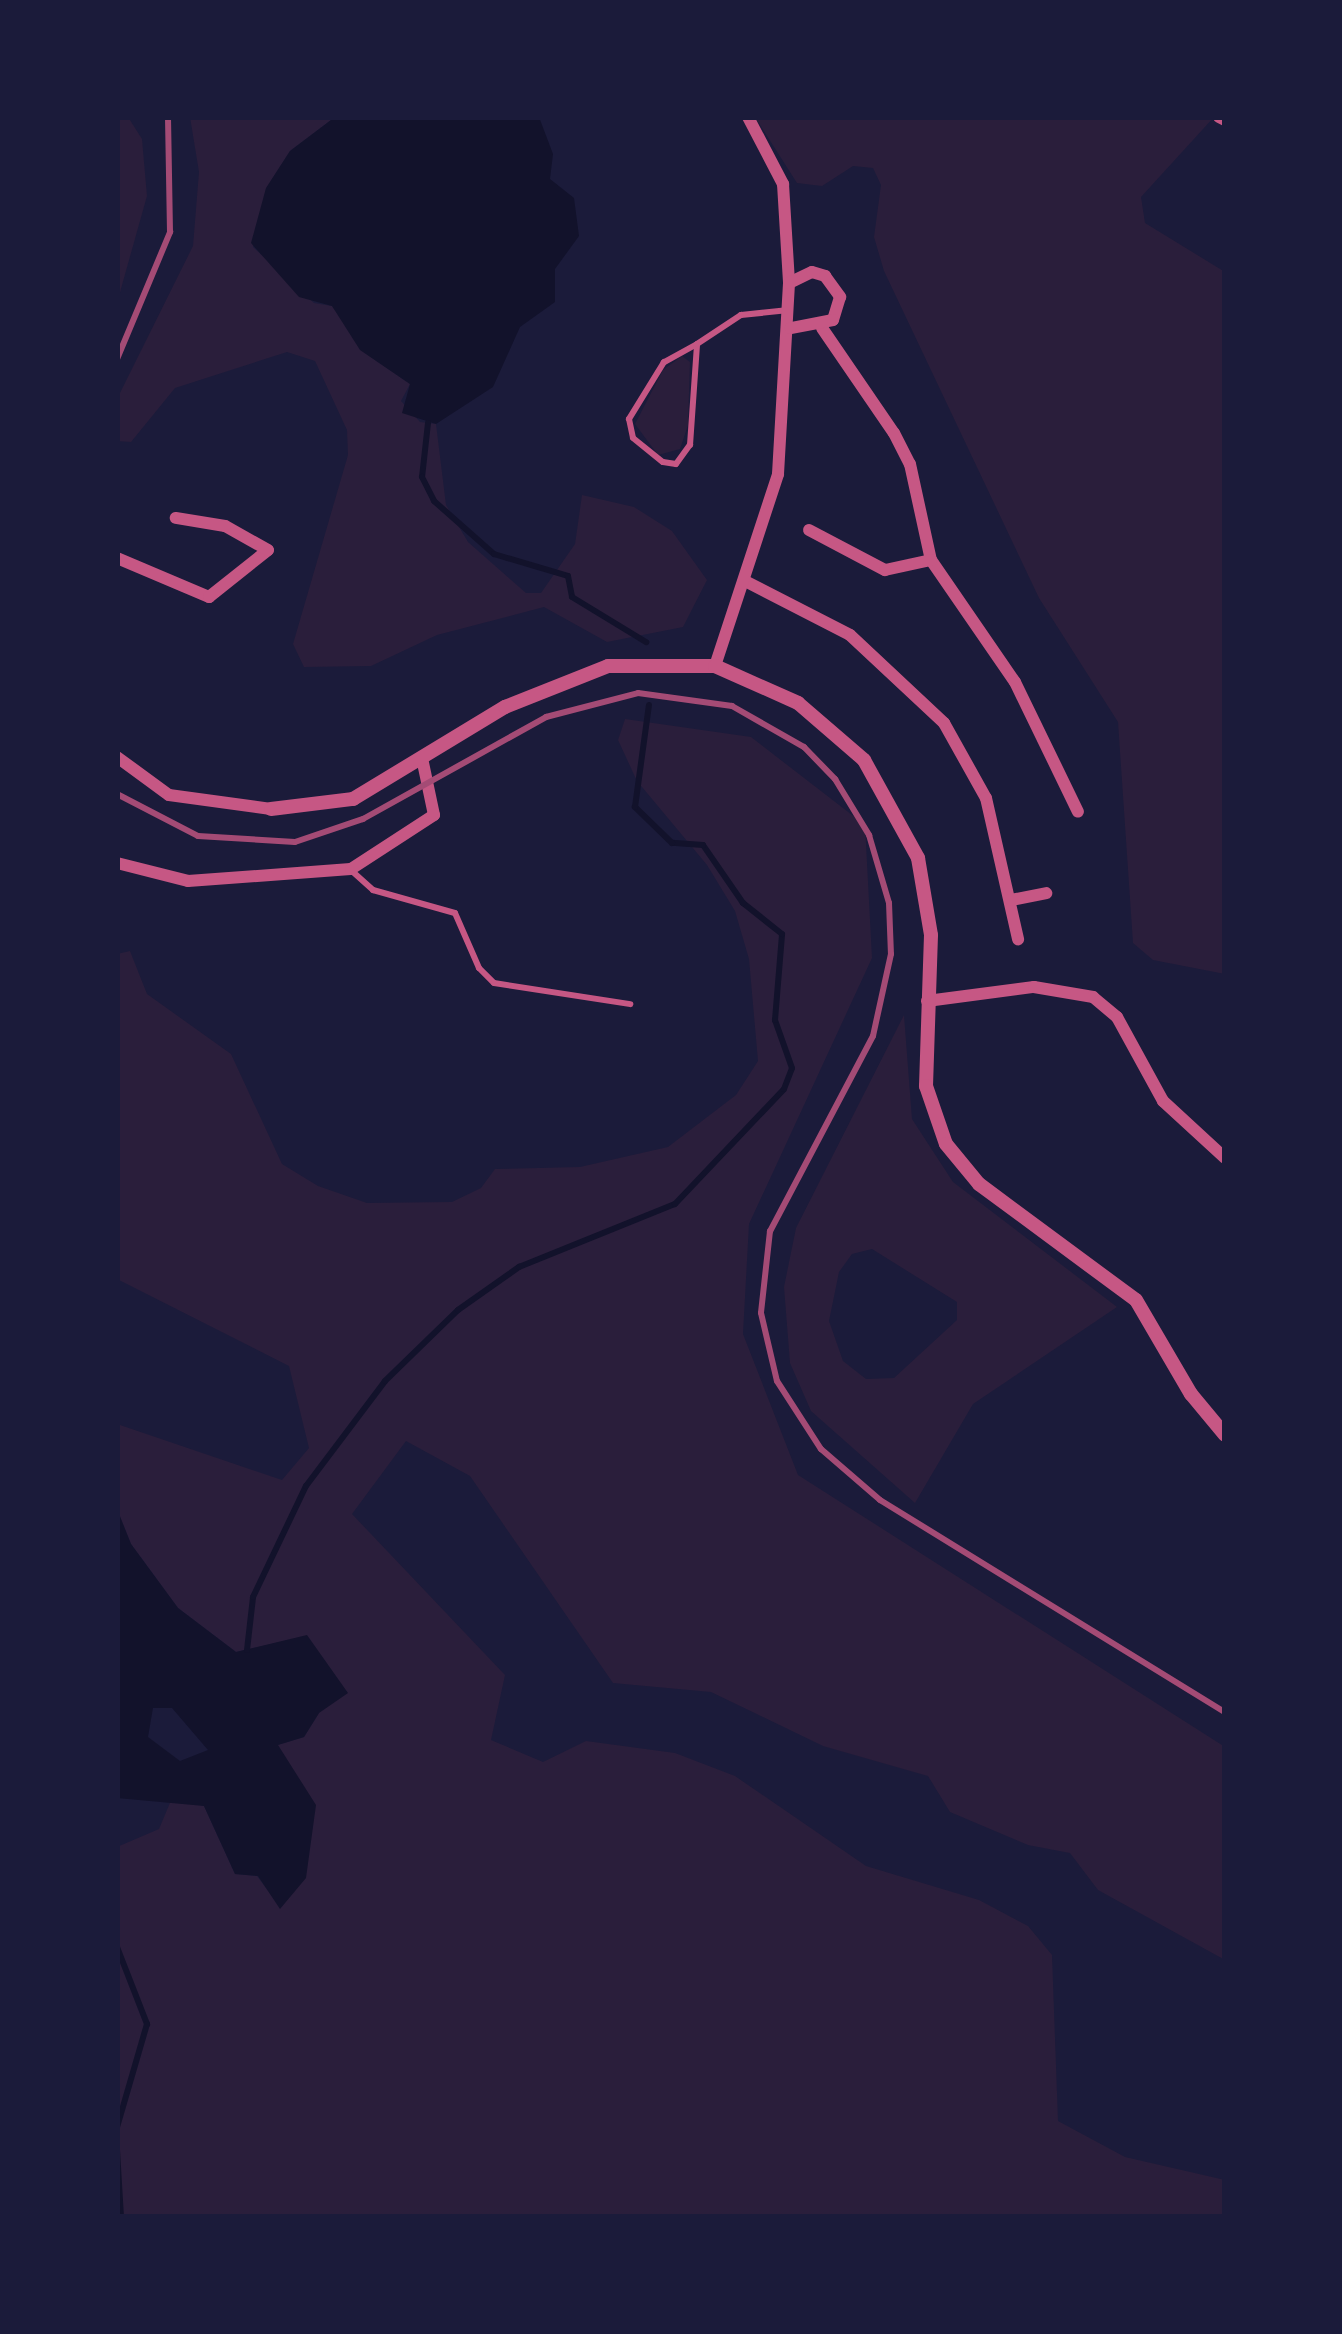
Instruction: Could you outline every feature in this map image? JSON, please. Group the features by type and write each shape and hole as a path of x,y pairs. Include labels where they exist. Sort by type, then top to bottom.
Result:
{"street":[{"path":"715,666 778,474 791,328 783,184 748,117"},
{"path":"789,284 812,272 834,284 839,309 822,328 791,328"},
{"path":"822,328 910,464 931,560 1016,682 1078,812"},
{"path":"117,558 209,597 268,550 225,526 176,518"},
{"path":"809,530 885,570 931,560"},
{"path":"745,580 850,635 944,723 986,798 1018,939"},
{"path":"117,757 169,795 271,809 339,804 506,707 581,674 652,660 715,666 798,703 880,781 922,872 930,1108 955,1159 1136,1300 1225,1435"},
{"path":"117,863 188,881 351,869 434,815 422,758"},
{"path":"1011,900 1046,893"},
{"path":"927,1001 1034,987 1105,1003 1163,1101 1225,1158"}],"lane":[{"path":"697,344 690,446 676,464 664,462 632,439 629,419 664,362 741,315 790,310"},
{"path":"351,869 373,890 455,913 479,968 494,983 630,1004"}],"shaded area":[{"path":"117,117 128,117 142,139 147,196 117,303"},
{"path":"190,117 335,117 290,151 266,189 253,247 314,303 332,306 368,355 410,384 401,401 420,422 436,424 446,505 468,542 526,593 541,593 575,544 582,495 634,507 672,531 707,580 683,627 607,642 544,607 437,635 371,666 304,667 293,644 348,455 347,430 315,361 287,352 175,388 131,442 117,441 117,399 193,246 199,172"},
{"path":"335,117 539,117 553,154 550,179 574,198 579,236 555,269 555,302 520,327 493,387 436,424 402,413 410,384 360,350 332,306 299,297 251,243 266,188 290,151"},
{"path":"755,117 1214,117 1141,197 1145,223 1225,272 1225,974 1153,960 1133,943 1118,722 1039,598 884,271 874,237 881,185 873,168 853,166 822,186 797,183"},
{"path":"682,356 690,362 688,425 680,449 658,455 635,424 663,370"},
{"path":"625,719 751,737 865,825 872,958 749,1224 743,1334 798,1475 1225,1747 1225,1960 1098,1890 1070,1853 1028,1845 950,1812 928,1776 823,1746 711,1692 613,1683 470,1476 406,1441 352,1514 505,1675 491,1740 543,1762 586,1741 675,1753 735,1776 866,1866 979,1900 1028,1926 1052,1955 1058,2121 1125,2157 1225,2180 1225,2217 117,2217 117,1847 159,1829 172,1798 204,1806 235,1874 257,1876 281,1908 277,1745 304,1737 319,1713 307,1636 236,1652 178,1608 131,1544 117,1509 117,1424 282,1480 309,1448 289,1366 117,1279 117,954 130,951 147,994 231,1054 282,1164 318,1186 367,1203 452,1202 481,1188 495,1169 580,1167 668,1147 736,1095 758,1061 749,959 735,911 707,865 637,781 618,740"},
{"path":"904,1015 912,1119 953,1182 1117,1307 973,1404 915,1503 811,1411 790,1363 784,1287 796,1228","holes":["872,1249 957,1302 957,1320 894,1378 866,1379 843,1361 829,1321 839,1272 852,1254"]},
{"path":"117,1509 131,1544 178,1608 236,1652 307,1635 348,1693 319,1713 304,1737 278,1745 316,1805 306,1878 280,1909 258,1876 235,1874 204,1806 117,1798","holes":["153,1708 172,1708 208,1750 180,1761 148,1737"]}],"waterway":[{"path":"428,423 422,477 434,501 494,554 568,576 572,597 646,642"},
{"path":"247,1650 253,1597 306,1486 385,1381 458,1310 519,1267 675,1204 784,1089 792,1068 775,1020 782,934 743,903 703,845 672,843 635,807 649,705"},
{"path":"117,1947 147,2024 117,2127"},
{"path":"117,2150 121,2217"}],"railway":[{"path":"117,359 170,232 168,117"},
{"path":"117,794 198,836 295,842 363,819 546,717 638,693 732,706 804,747 835,779 869,835 889,903 891,954 873,1036 770,1231 761,1313 777,1381 821,1449 880,1500 1225,1712"}]}
